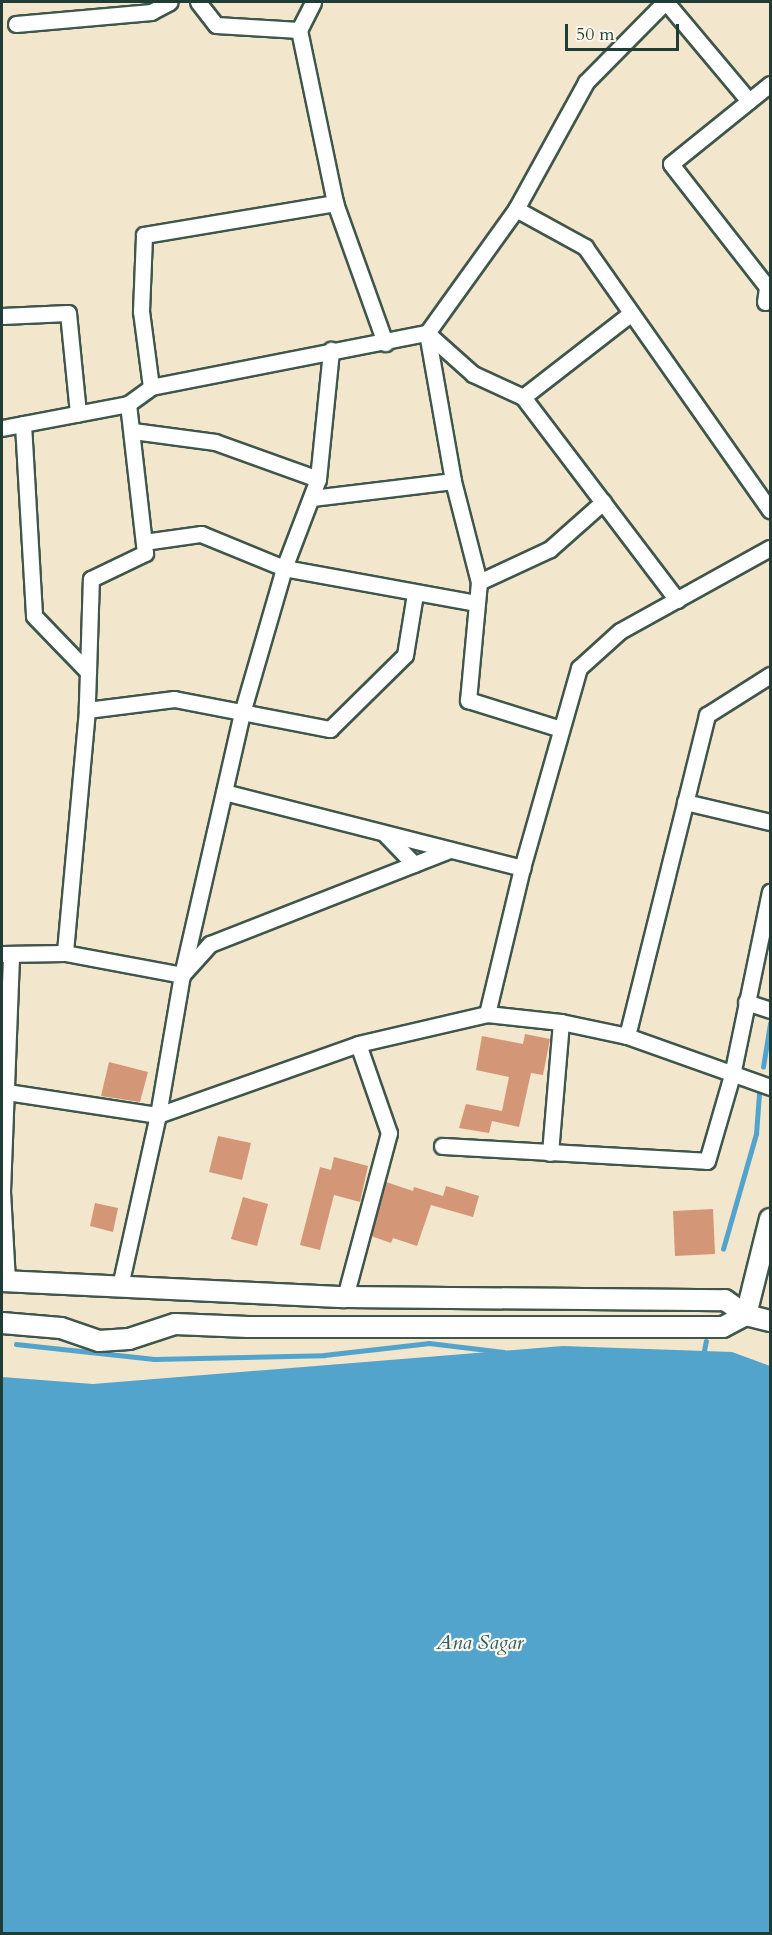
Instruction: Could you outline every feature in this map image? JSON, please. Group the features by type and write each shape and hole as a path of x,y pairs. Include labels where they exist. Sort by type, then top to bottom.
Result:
{"street":[{"path":"16,24 151,12 170,2"},
{"path":"199,2 216,25 299,30"},
{"path":"313,2 299,30 335,203 386,343"},
{"path":"2,428 128,404 151,387 331,350 386,343 427,333 516,208 586,82 666,2 749,102"},
{"path":"768,291 671,164 771,84"},
{"path":"151,387 141,311 144,235 335,203"},
{"path":"516,208 585,247 630,314 771,510"},
{"path":"2,316 68,313 78,414"},
{"path":"524,397 630,314"},
{"path":"427,333 473,374 524,397 677,600"},
{"path":"427,333 453,481 479,582 468,699 561,729"},
{"path":"120,1286 158,1115 182,975 242,713 284,568 318,480 331,350"},
{"path":"65,953 87,710 91,579 145,553 128,404"},
{"path":"23,424 34,616 88,672"},
{"path":"133,432 214,442 318,480"},
{"path":"312,498 453,481"},
{"path":"479,582 550,549 603,502"},
{"path":"144,542 201,534 284,568 415,594 477,603"},
{"path":"487,1014 522,868 579,669 620,631 771,548"},
{"path":"87,710 174,699 330,729 405,655 415,594"},
{"path":"627,1036 707,715 771,675"},
{"path":"224,792 522,868"},
{"path":"685,802 771,822"},
{"path":"384,834 414,864"},
{"path":"182,975 210,944 450,850"},
{"path":"442,1146 550,1154 707,1161 732,1075 771,892"},
{"path":"182,975 65,953 6,954 7,1092 2,1191 4,1281 345,1297 725,1300 746,1315 771,1321"},
{"path":"746,1002 771,1011"},
{"path":"7,1092 158,1115 358,1044 487,1014 561,1022 627,1036 771,1087"},
{"path":"550,1154 561,1022"},
{"path":"345,1297 389,1134 358,1044"},
{"path":"2,1323 61,1328 99,1341 129,1340 174,1324 248,1327 723,1327 746,1315 771,1219"},
{"path":"692,1327 696,1299"}],"water":[{"name":"Ana Sagar","path":"563,1346 732,1352 770,1366 770,1933 2,1933 2,1377 93,1384"}],"building":[{"path":"525,1034 550,1039 543,1075 531,1073 519,1127 492,1121 489,1133 459,1128 466,1104 502,1111 509,1077 476,1070 482,1036 523,1044"},
{"path":"109,1062 148,1072 140,1102 101,1096"},
{"path":"218,1136 251,1143 242,1180 209,1172"},
{"path":"334,1157 368,1166 360,1202 334,1195 320,1250 300,1245 320,1167 331,1170"},
{"path":"386,1182 413,1191 414,1187 443,1196 446,1186 479,1196 473,1217 431,1205 417,1246 393,1238 391,1243 371,1236"},
{"path":"243,1197 268,1204 257,1246 231,1239"},
{"path":"95,1203 118,1208 113,1232 90,1226"},
{"path":"713,1209 715,1254 675,1256 673,1211"}],"waterway":[{"path":"763,1067 770,1024"},
{"path":"723,1249 756,1134 759,1094"},
{"path":"703,1356 706,1341"},
{"path":"16,1344 154,1359 324,1355 429,1343 503,1352"}]}
